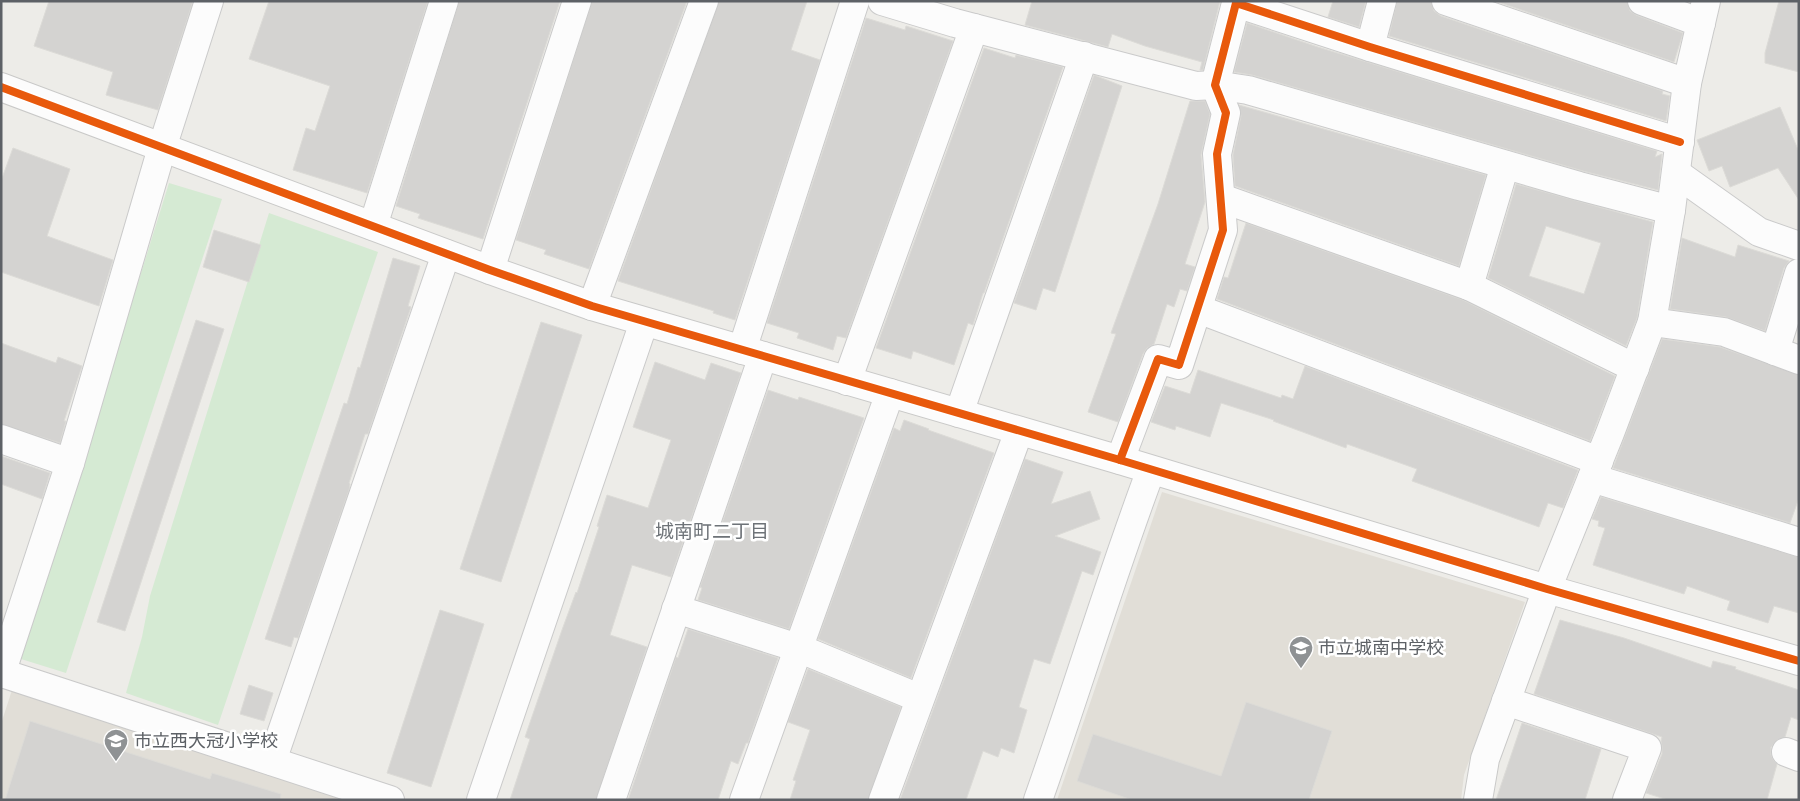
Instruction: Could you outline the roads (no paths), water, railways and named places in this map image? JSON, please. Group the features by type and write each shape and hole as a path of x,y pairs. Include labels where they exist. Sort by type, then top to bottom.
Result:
{"street":[{"path":"209,1 162,148 70,463 1,673 390,800"},
{"path":"373,226 444,1"},
{"path":"490,270 576,1"},
{"path":"592,306 704,1"},
{"path":"611,800 676,609 753,353 855,1"},
{"path":"882,1 974,28 1196,86 1215,85 1248,90 1578,186 1671,210"},
{"path":"1370,47 1382,1"},
{"path":"1446,1 1687,83"},
{"path":"1478,800 1485,759 1547,588 1652,322 1671,210 1687,83 1703,12 1642,1"},
{"path":"1120,460 1158,358 1179,366 1223,230 1217,154 1226,113 1215,85 1236,2 1370,47 1680,142"},
{"path":"847,381 974,28"},
{"path":"959,413 1084,56"},
{"path":"1,87 446,254 592,306 1799,661"},
{"path":"1469,286 1505,165"},
{"path":"1676,173 1759,232 1799,246"},
{"path":"1221,198 1469,286 1635,368"},
{"path":"272,761 446,254"},
{"path":"1652,322 1724,332 1787,356 1799,274"},
{"path":"1198,309 1595,470 1799,542"},
{"path":"481,800 644,322"},
{"path":"744,800 890,393"},
{"path":"883,800 1019,431"},
{"path":"1,439 70,463"},
{"path":"1038,800 1122,546 1151,470"},
{"path":"676,609 798,648 919,698"},
{"path":"1506,701 1647,748 1627,800"}],"place":[{"name":"市立城南中学校","path":"1301,669"},
{"name":"市立西大冠小学校","path":"116,762"}],"district":[{"name":"城南町二丁目","path":"712,531"}]}
